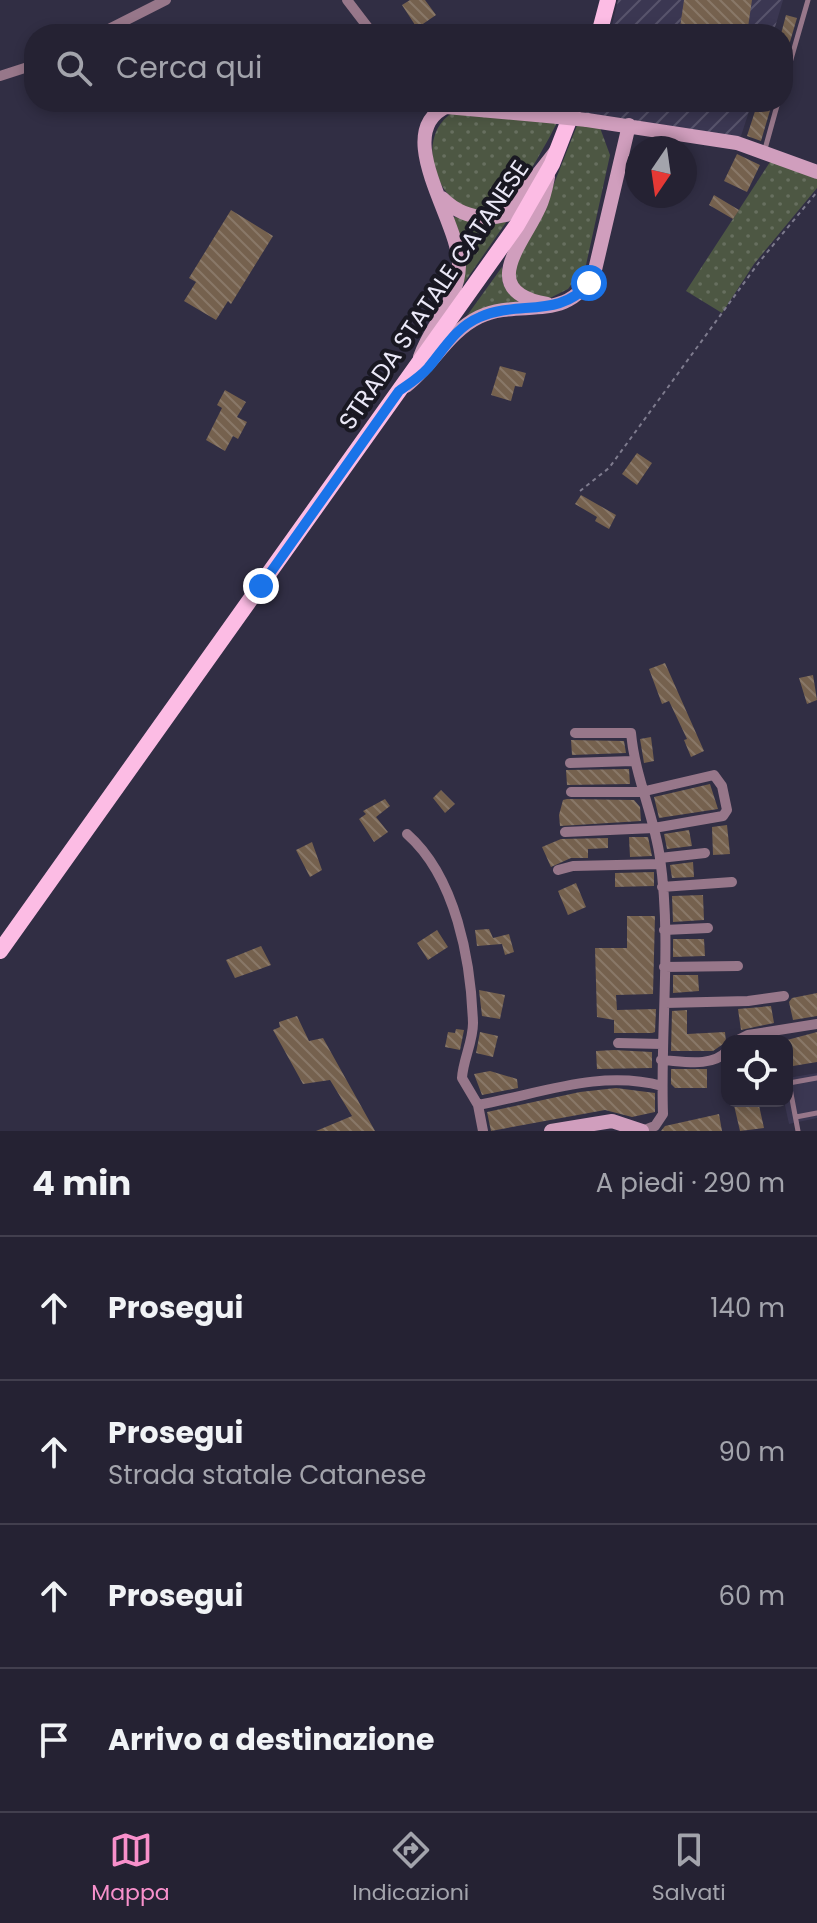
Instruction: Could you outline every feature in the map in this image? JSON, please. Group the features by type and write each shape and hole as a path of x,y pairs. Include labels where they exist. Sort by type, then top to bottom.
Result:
{"main road":[{"path":"602,24 608,0"},
{"name":"STRADA STATALE CATANESE","path":"0,951 517,225 552,164 572,112"}],"street":[{"path":"119,24 166,0"},
{"path":"347,0 365,24"},
{"path":"0,76 24,68"},
{"path":"417,367 427,336 448,306 457,282 458,245 425,153 430,112"},
{"path":"502,112 629,125 764,150 817,172"},
{"path":"399,391 426,370 459,330 482,316 555,305 583,290 595,270 629,125"},
{"path":"439,195 450,207 476,217 506,215 559,147"},
{"path":"552,164 540,207 514,251 509,275 515,291 526,298 555,305"},
{"path":"551,1131 612,1121 642,1131 655,1126 667,1112 661,1060 665,1003 660,861 654,828 633,761 631,733 575,733"},
{"path":"570,763 633,761"},
{"path":"565,832 654,828 723,816 727,810 722,786 714,775 641,792 571,792"},
{"path":"407,834 418,844 441,883 456,918 473,1026 462,1078 478,1105 483,1131"},
{"path":"558,870 573,866 660,861 705,853"},
{"path":"662,887 732,882"},
{"path":"664,930 708,928"},
{"path":"664,967 738,966"},
{"path":"665,1003 748,1001 784,996"},
{"path":"748,1035 817,1024"},
{"path":"618,1043 662,1044"},
{"path":"661,1060 708,1061 721,1054"},
{"path":"478,1105 595,1078 638,1079 662,1086"}],"lane":[{"path":"793,52 808,0"},
{"path":"764,150 775,112"},
{"path":"798,1131 789,1083 817,1078"},
{"path":"796,1117 817,1113"}],"path":[{"path":"580,491 618,457 760,261 817,192"}],"shaded area":[{"path":"618,0 783,0 776,24 612,24"},
{"path":"582,112 749,112 740,139"},
{"path":"817,1073 817,1118 789,1124 785,1107 793,1107 793,1077"}],"green space":[{"path":"454,112 558,120 541,153 508,203 503,209 483,213 472,212 459,205 439,180 432,149 442,121"},
{"path":"578,123 599,125 610,155 586,265 568,289 548,299 519,290 512,270 542,214"},
{"path":"772,159 817,179 817,188 754,264 722,313 686,291"},
{"path":"452,217 507,221 462,286"},
{"path":"502,267 503,284 521,304 466,317"}],"building":[{"path":"410,0 425,0 436,15 423,24 414,24 402,5"},
{"path":"684,0 752,0 748,24 680,24"},
{"path":"786,15 797,18 793,32 793,24 784,24"},
{"path":"755,112 770,112 761,141 747,136"},
{"path":"737,154 760,165 747,192 724,181"},
{"path":"714,195 739,210 733,219 709,205"},
{"path":"231,210 273,236 231,304 228,301 216,320 184,301 196,282 189,278"},
{"path":"500,366 526,373 522,387 515,386 511,401 491,395"},
{"path":"225,390 246,402 237,417 247,422 238,439 233,436 225,451 206,440 222,408 217,405"},
{"path":"637,453 652,463 637,485 622,474"},
{"path":"581,495 616,515 609,529 595,521 597,517 575,504"},
{"path":"665,663 704,751 691,757 684,740 687,739 669,701 662,704 649,669"},
{"path":"813,675 817,700 807,704 799,678"},
{"path":"651,737 654,761 644,763 640,739"},
{"path":"571,740 624,741 626,753 572,755"},
{"path":"629,769 630,784 567,785 566,770"},
{"path":"710,784 718,809 659,818 654,797"},
{"path":"441,790 455,804 445,813 433,798"},
{"path":"385,799 390,806 376,817 388,832 374,842 359,819 366,814 363,811"},
{"path":"563,800 634,800 640,807 641,821 560,826 559,815"},
{"path":"727,825 730,854 713,855 712,827"},
{"path":"689,830 692,846 667,849 664,834"},
{"path":"629,837 648,837 652,856 630,857"},
{"path":"608,838 608,848 588,849 588,858 571,858 551,867 542,847 561,839"},
{"path":"312,842 322,870 310,877 296,850"},
{"path":"693,862 694,877 672,878 670,865"},
{"path":"654,872 654,886 615,887 615,873"},
{"path":"576,883 586,907 568,915 558,891"},
{"path":"703,895 704,920 673,922 672,896"},
{"path":"627,916 655,916 653,994 616,995 617,1010 656,1009 655,1032 652,1033 614,1033 614,1020 597,1017 595,948 627,948"},
{"path":"489,929 493,938 509,934 514,952 505,955 502,944 477,946 475,930"},
{"path":"437,930 448,947 428,960 417,943"},
{"path":"673,939 704,939 705,956 673,957"},
{"path":"261,946 271,965 235,978 226,960"},
{"path":"673,975 698,975 699,991 673,993"},
{"path":"479,990 505,995 500,1019 482,1016"},
{"path":"817,993 817,1016 793,1020 789,1002 792,998"},
{"path":"771,1006 774,1023 741,1030 738,1009"},
{"path":"687,1010 687,1034 725,1032 725,1035 721,1035 721,1045 713,1051 671,1051 672,1011"},
{"path":"297,1016 309,1041 323,1038 375,1131 316,1131 352,1116 330,1080 303,1084 273,1030 280,1027 279,1022"},
{"path":"456,1029 464,1030 460,1050 445,1047 448,1032 455,1033"},
{"path":"480,1032 498,1036 493,1057 476,1053"},
{"path":"817,1032 817,1062 793,1066 793,1038"},
{"path":"596,1051 652,1052 652,1068 597,1069"},
{"path":"671,1069 707,1069 707,1088 675,1088 671,1084"},
{"path":"490,1071 517,1079 518,1088 482,1095 474,1074"},
{"path":"616,1088 655,1093 655,1112 632,1117 605,1110 491,1131 487,1112 580,1092"},
{"path":"734,1107 759,1107 764,1128 740,1131"},
{"path":"719,1114 722,1131 661,1131 665,1126"}],"route":[{"path":"261,586 399,391 426,370 459,330 482,316 496,312 533,310 565,302 589,283"}]}
